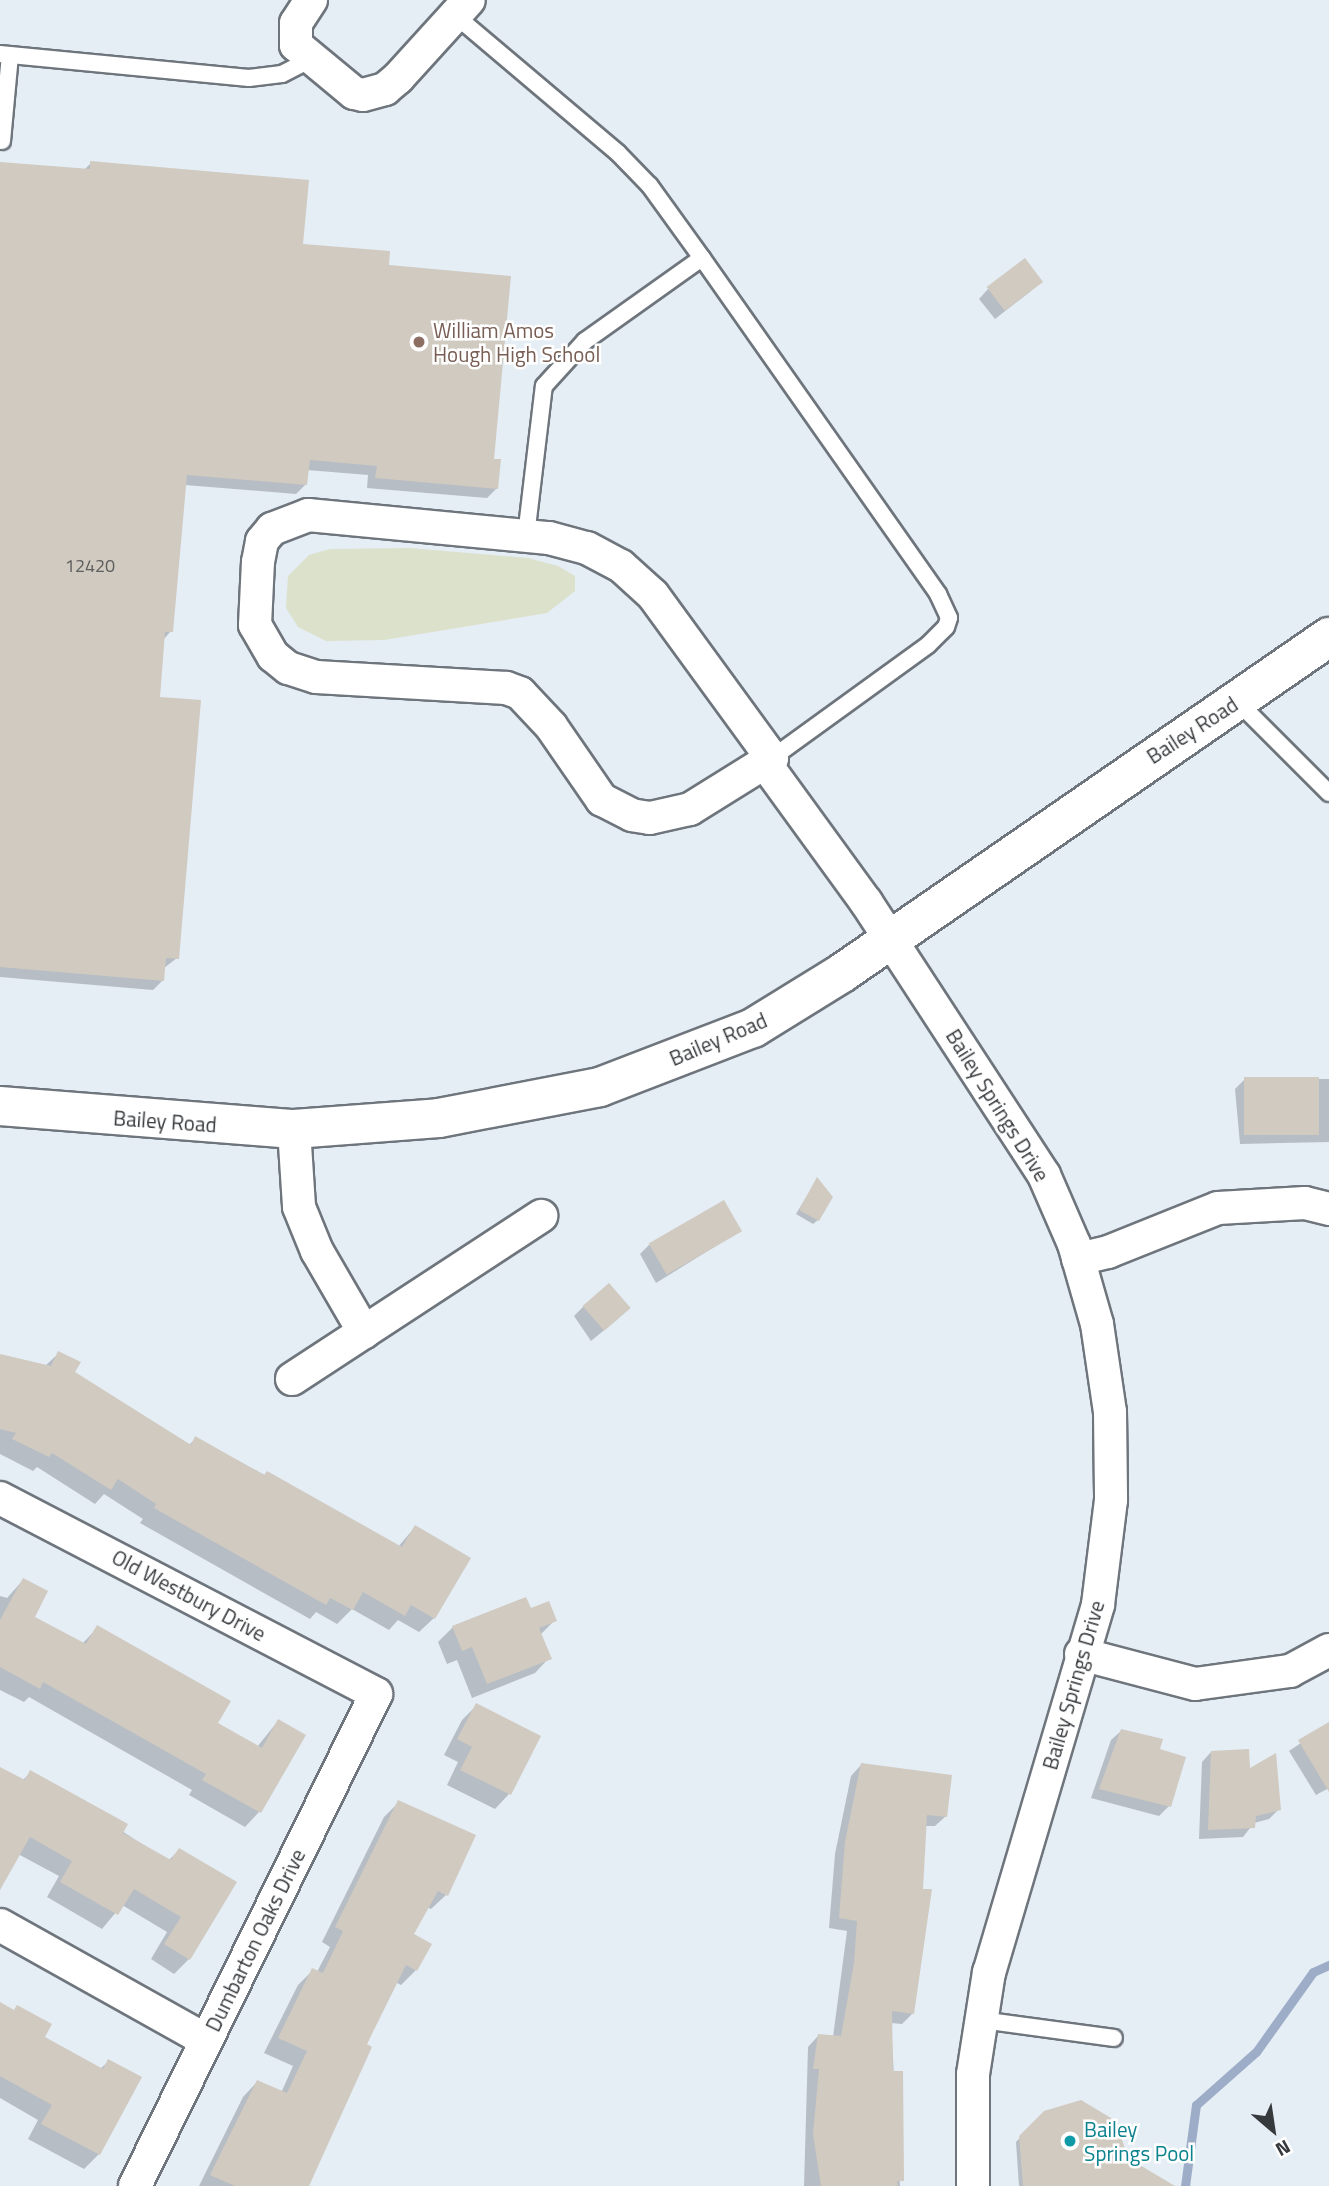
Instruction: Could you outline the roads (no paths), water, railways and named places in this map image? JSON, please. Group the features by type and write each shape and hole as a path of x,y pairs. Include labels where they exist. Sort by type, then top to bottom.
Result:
{"street":[{"path":"311,0 293,33 301,53 354,93 376,93 398,78 462,8"},
{"name":"Bailey Springs Drive","path":"768,760 690,809 650,818 632,815 602,800 551,726 520,693 506,688 310,675 288,668 260,638 255,625 262,541 290,519 307,515 526,536 587,548 621,566 645,587 697,650 768,760 890,938 1044,1175 1078,1259 1097,1324 1111,1412 1111,1500 1098,1605 1081,1654 989,1972 973,2074 972,2186"},
{"name":"Bailey Road","path":"0,1106 294,1129 439,1118 600,1087 753,1028 890,938 1329,637"},
{"path":"294,1129 299,1207 317,1251 364,1332"},
{"path":"1078,1259 1108,1252 1218,1208 1305,1203 1329,1209"},
{"path":"292,1378 541,1216"},
{"name":"Old Westbury Drive","path":"0,1498 376,1694"},
{"path":"1081,1654 1195,1684 1290,1671 1329,1650"},
{"name":"Dumbarton Oaks Drive","path":"135,2186 376,1694"},
{"path":"0,1925 206,2040"}],"lane":[{"path":"462,8 650,186 945,606 947,627 894,669 768,760"},
{"path":"2,142 5,54 249,78 282,74 310,60"},
{"path":"526,536 538,406 544,386 585,341 702,258"},
{"path":"1237,701 1329,793"},
{"path":"981,2020 1114,2038"}],"waterway":[{"path":"1185,2186 1196,2105 1256,2052 1313,1972 1329,1965"}],"place":[{"name":"William Amos Hough High School","path":"419,342"},
{"name":"Bailey Springs Pool","path":"1070,2141"}]}
